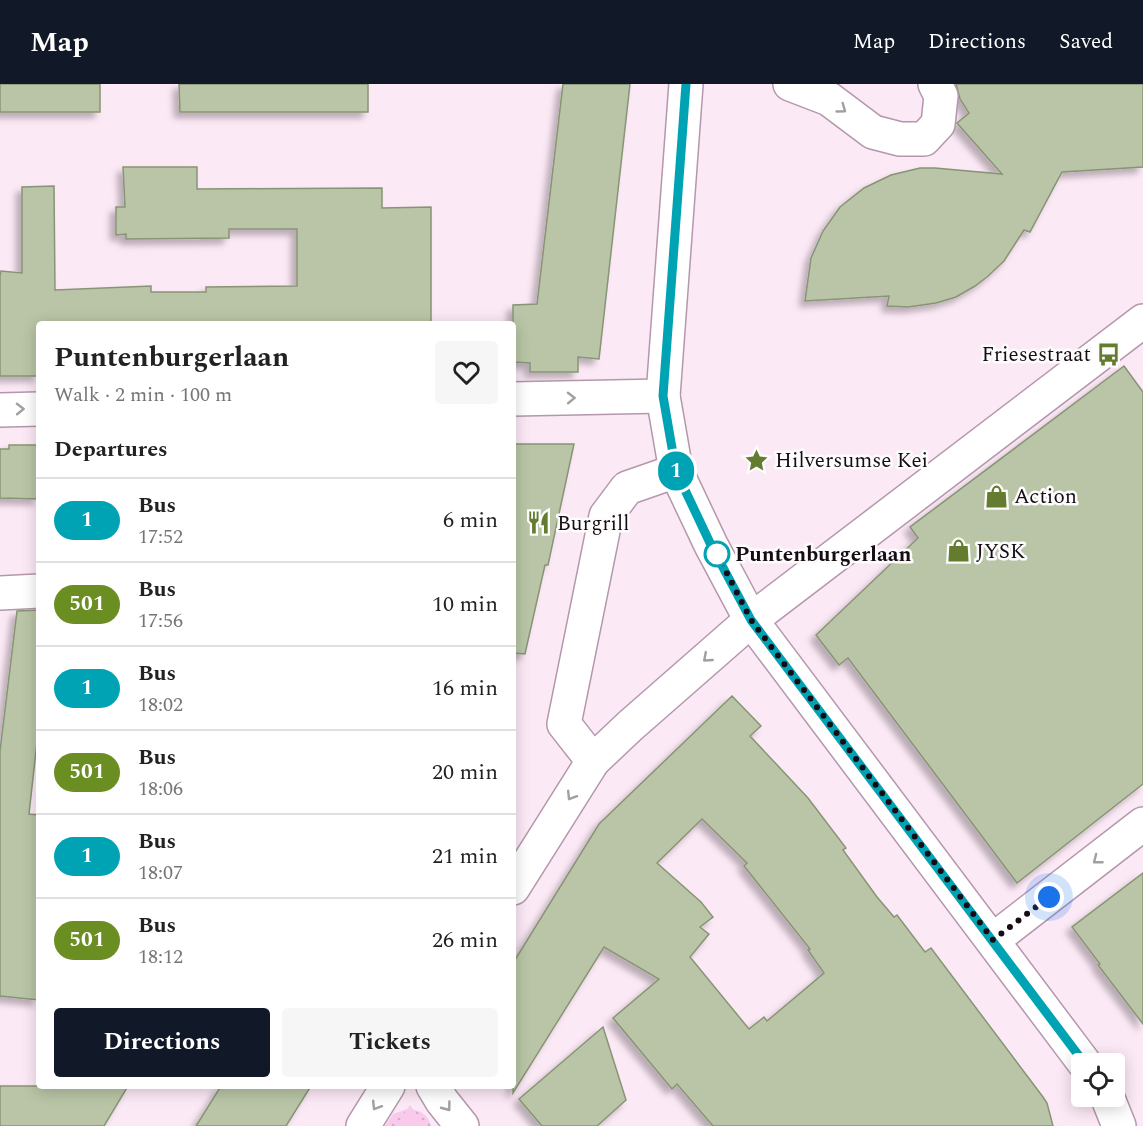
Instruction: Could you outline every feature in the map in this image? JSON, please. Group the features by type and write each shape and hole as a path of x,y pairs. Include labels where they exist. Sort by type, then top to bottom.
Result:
{"street":[{"path":"686,84 663,396 676,471 711,545 751,620 1077,1053"},
{"path":"790,84 829,99 873,132 900,140 924,139 938,124 941,96 935,84"},
{"path":"516,883 593,761 630,726 751,620 1141,328"},
{"path":"516,399 663,396"},
{"path":"0,410 36,409"},
{"path":"593,761 564,724 606,516 627,488 676,471"},
{"path":"0,593 36,591"},
{"path":"993,940 1143,824"},
{"path":"363,1126 386,1089"},
{"path":"436,1089 462,1126"},
{"path":"1111,1107 1119,1126"}],"shaded area":[{"path":"410,1105 425,1126 396,1126"},
{"path":"407,1109 422,1113 428,1118 431,1126 385,1126 393,1114"}],"building":[{"path":"0,84 100,84 100,112 0,112"},
{"path":"179,84 368,84 368,112 180,112"},
{"path":"563,84 630,84 599,359 578,357 578,372 530,372 530,363 516,362 516,321 513,321 513,305 537,304"},
{"path":"956,84 1143,84 1143,167 1062,172 1030,232 1024,230 1004,261 975,286 956,297 908,307 887,306 889,296 805,301 811,258 823,231 840,207 864,188 891,175 920,168 1002,174 957,123 969,113 960,99"},
{"path":"123,167 197,167 197,189 382,188 382,208 431,207 431,321 36,321 36,376 0,376 0,275 1,271 22,273 22,187 54,186 55,290 151,286 151,292 206,292 206,287 297,286 297,229 229,229 229,238 126,239 126,234 116,235 116,207 125,207"},
{"path":"1124,366 1143,392 1143,784 1017,883 848,658 839,665 816,635 918,538 910,527"},
{"path":"516,444 574,444 548,565 545,565 525,654 516,653"},
{"path":"9,445 36,445 36,499 0,498 0,449 9,449"},
{"path":"36,610 36,751 29,814 36,815 36,1000 0,996 0,751 17,611"},
{"path":"732,696 761,726 750,736 808,798 846,848 843,850 894,917 897,915 925,952 931,948 1043,1097 1047,1103 1053,1126 713,1126 677,1084 672,1089 613,1018 659,979 604,947 516,1088 516,958 599,824","holes":["702,819 747,863 744,866 810,949 808,950 824,973 767,1021 764,1017 749,1029 690,957 709,934 700,927 713,917 701,902 657,863"]},
{"path":"1143,873 1143,1024 1072,927"},
{"path":"603,1027 626,1100 597,1126 542,1126 519,1099"},
{"path":"0,1086 36,1086 36,1089 126,1089 104,1126 0,1126"},
{"path":"219,1089 309,1089 286,1126 196,1126"}],"bus line":[{"name":"1","path":"686,84 663,396 676,471 711,545 751,620 1077,1053"}],"place":[{"name":"Friesestraat","path":"1109,354"},
{"name":"Hilversumse Kei","path":"757,460"},
{"name":"Action","path":"996,496"},
{"name":"Burgrill","path":"539,523"},
{"name":"JYSK","path":"958,551"},
{"name":"Puntenburgerlaan","path":"717,554"}],"route":[{"path":"717,554 751,620 993,940 1049,897"}]}
